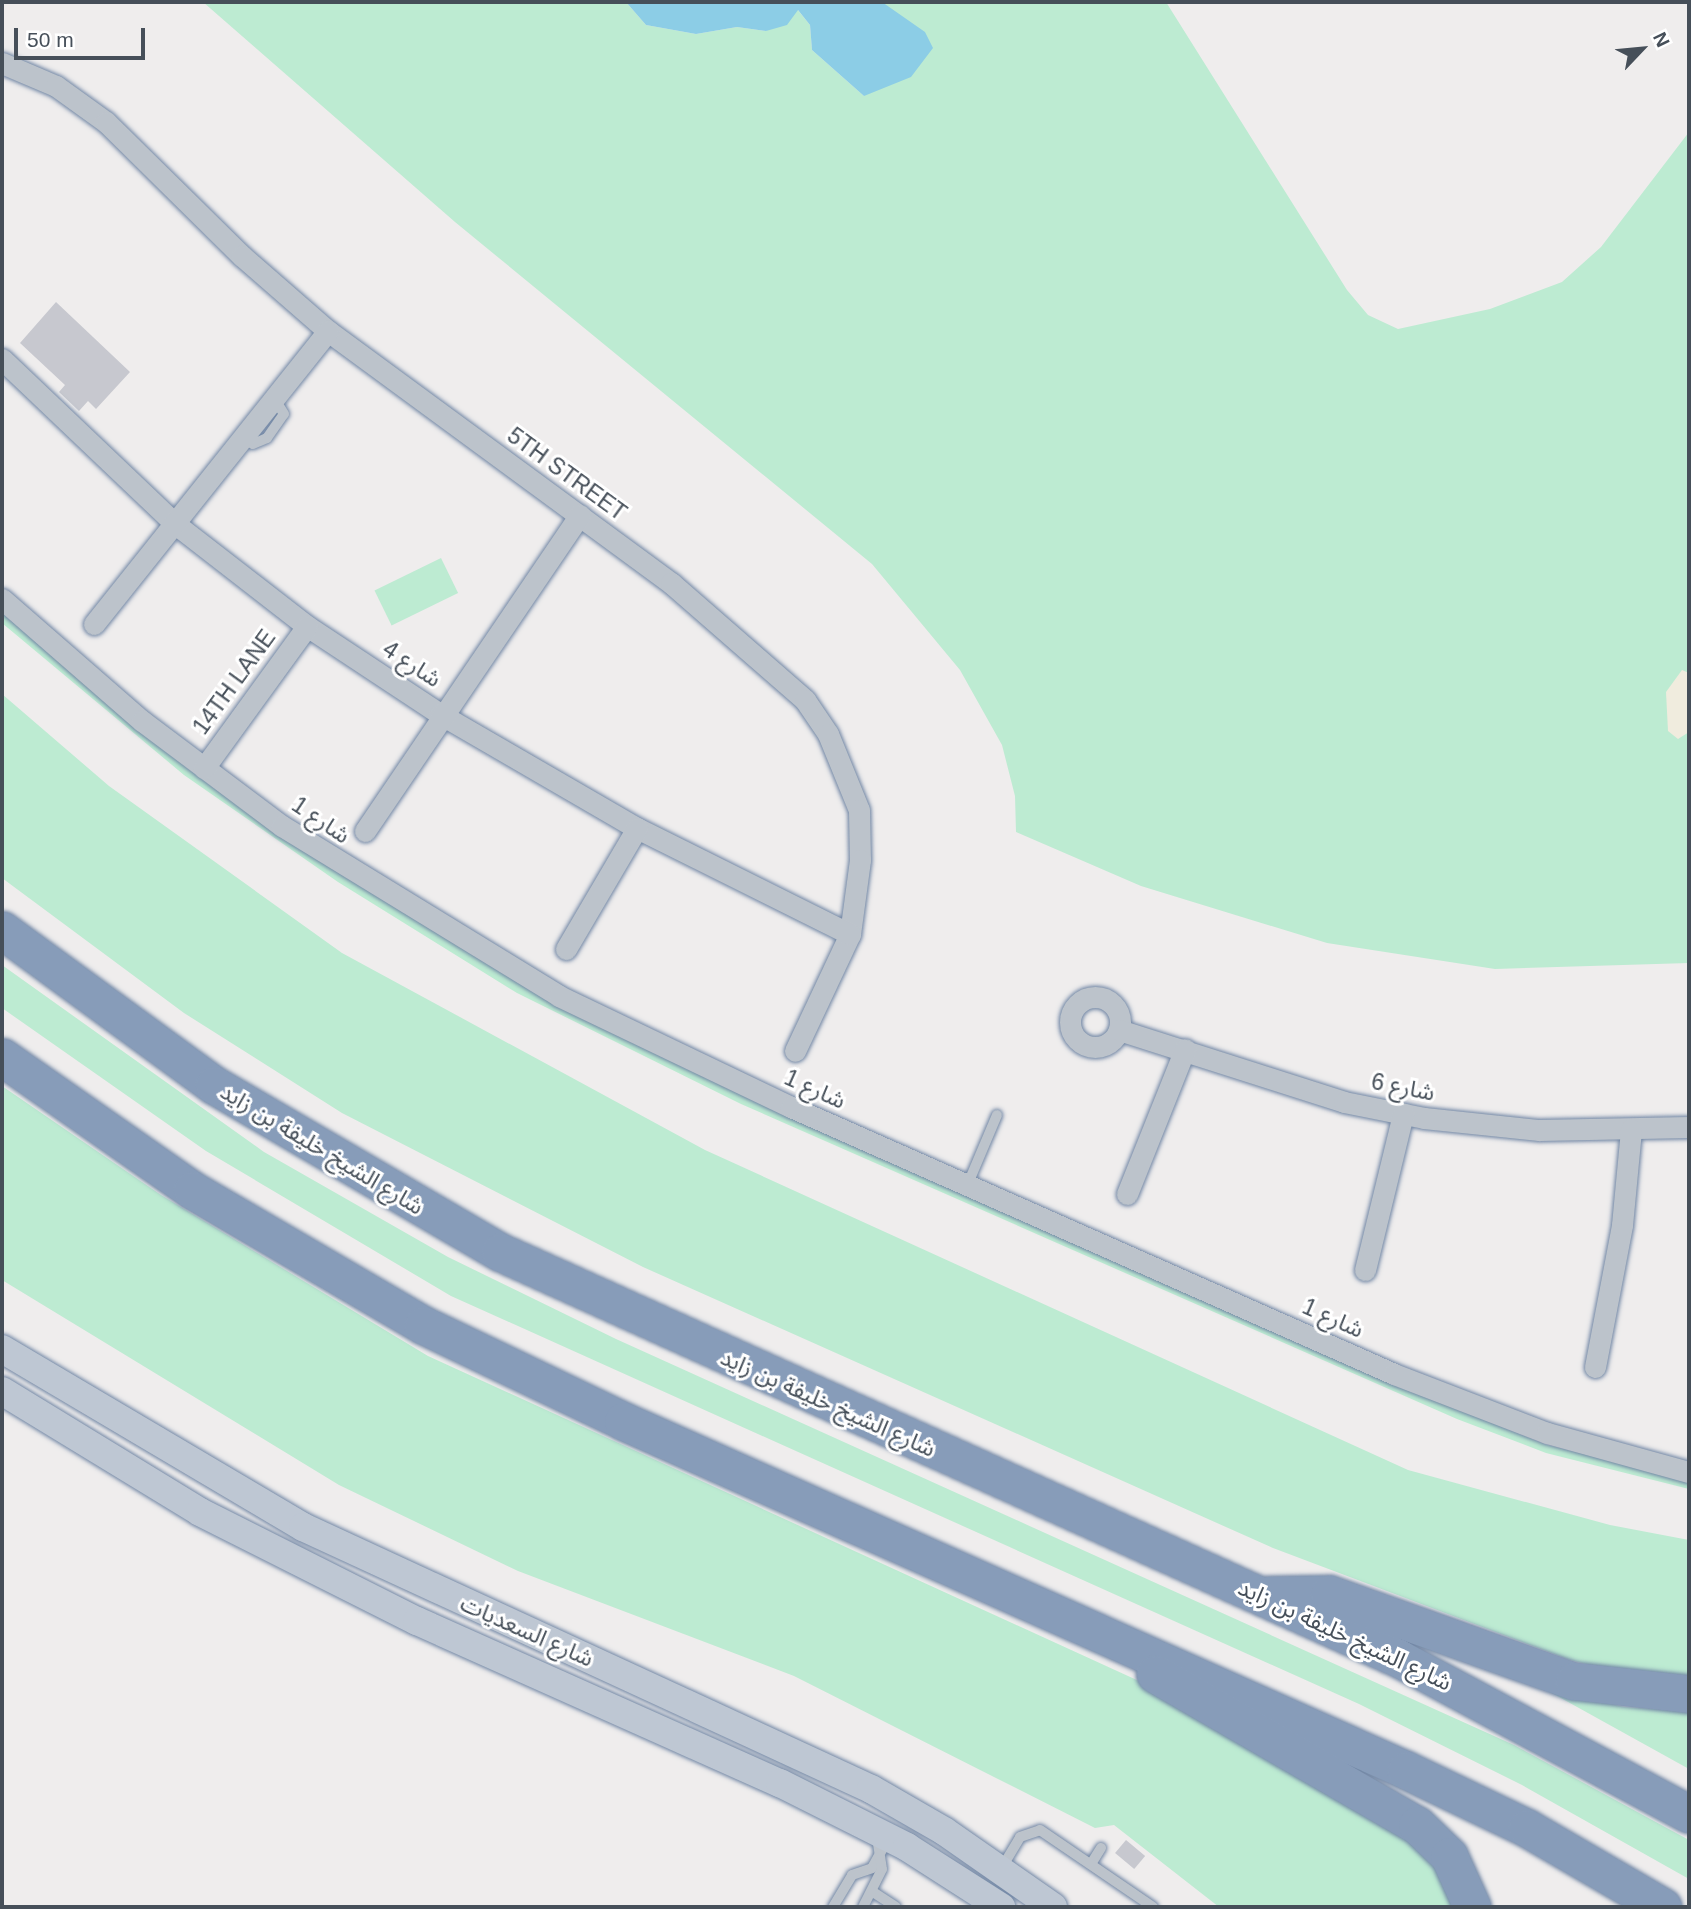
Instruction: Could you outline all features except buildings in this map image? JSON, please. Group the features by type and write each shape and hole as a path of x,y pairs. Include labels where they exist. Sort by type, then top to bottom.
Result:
{"highway":[{"name":"شارع الشيخ خليفة بن زايد","path":"2,930 214,1085 500,1252 1398,1658 1689,1814"},
{"path":"2,1057 203,1197 423,1325 623,1422 1121,1643 1527,1828 1663,1907"},
{"path":"1264,1596 1329,1594 1574,1681 1689,1694"},
{"path":"1121,1643 1190,1700 1417,1825 1449,1856 1472,1907"}],"street":[{"name":"5TH STREET","path":"2,63 56,86 106,122 328,331 580,515 744,641 805,700 828,734 859,810 850,934 795,1051"},
{"path":"94,624 328,331"},
{"name":"شارع 4","path":"6,371 174,523 307,626 440,714 637,828 850,934"},
{"path":"365,831 440,714 580,515"},
{"name":"شارع 1","path":"2,599 204,768 400,903 559,996 967,1186 1394,1374 1547,1433 1689,1472"},
{"name":"14TH LANE","path":"204,768 307,626"},
{"path":"566,949 637,828"},
{"name":"شارع 6","path":"1119,1030 1344,1102 1403,1114 1476,1126 1631,1129 1689,1127"},
{"path":"1127,1194 1185,1049"},
{"path":"1364,1270 1403,1114"},
{"path":"1595,1367 1619,1249 1631,1129"},
{"name":"شارع السعديات","path":"2,1349 144,1438 303,1527 829,1768 1001,1869 1053,1907"},
{"name":"شارع السعديات","path":"2,1391 200,1512 359,1592 878,1839 1000,1907"}],"lane":[{"path":"967,1186 997,1115"},
{"path":"1001,1869 1020,1837 1035,1830 1091,1864 1153,1907"},
{"path":"863,1907 873,1892 878,1839"},
{"path":"833,1907 852,1875 872,1868 878,1839"},
{"path":"1091,1864 1101,1848"},
{"path":"873,1892 896,1907"}],"green space":[{"path":"203,2 626,2 646,25 696,34 737,27 766,31 797,9 810,25 812,50 864,96 893,12 882,2 1166,2 1347,290 1368,315 1398,329 1490,309 1562,282 1601,247 1689,132 1689,963 1495,969 1327,943 1141,886 1016,832 1015,796 1002,745 960,670 872,564 455,222"},
{"path":"441,558 458,593 392,625 374,590"},
{"path":"2,610 287,838 556,1003 1410,1390 1547,1445 1689,1479 1689,1489 1546,1453 1457,1419 741,1104 517,993 338,882 184,775 2,623"},
{"path":"2,694 109,786 342,953 705,1150 1408,1470 1610,1525 1689,1540 1689,1677 1618,1672 1570,1660 1273,1548 643,1267 342,1113 184,1013 2,878"},
{"path":"2,965 264,1152 448,1257 616,1339 1514,1745 1689,1840 1689,1879 1522,1785 1359,1704 451,1296 206,1151 2,1008"},
{"path":"2,1086 161,1195 428,1356 1198,1708 1421,1836 1468,1907 1219,1907 1114,1825 1095,1828 794,1676 518,1571 339,1485 2,1280"},
{"path":"1541,1687 1624,1707 1689,1711 1689,1769"}],"sand":[{"path":"1682,670 1689,673 1689,732 1678,739 1668,731 1666,692"}],"water":[{"path":"626,2 882,2 925,32 933,48 911,77 864,96 812,50 810,25 798,10 787,25 766,31 737,27 696,34 646,25"}]}
